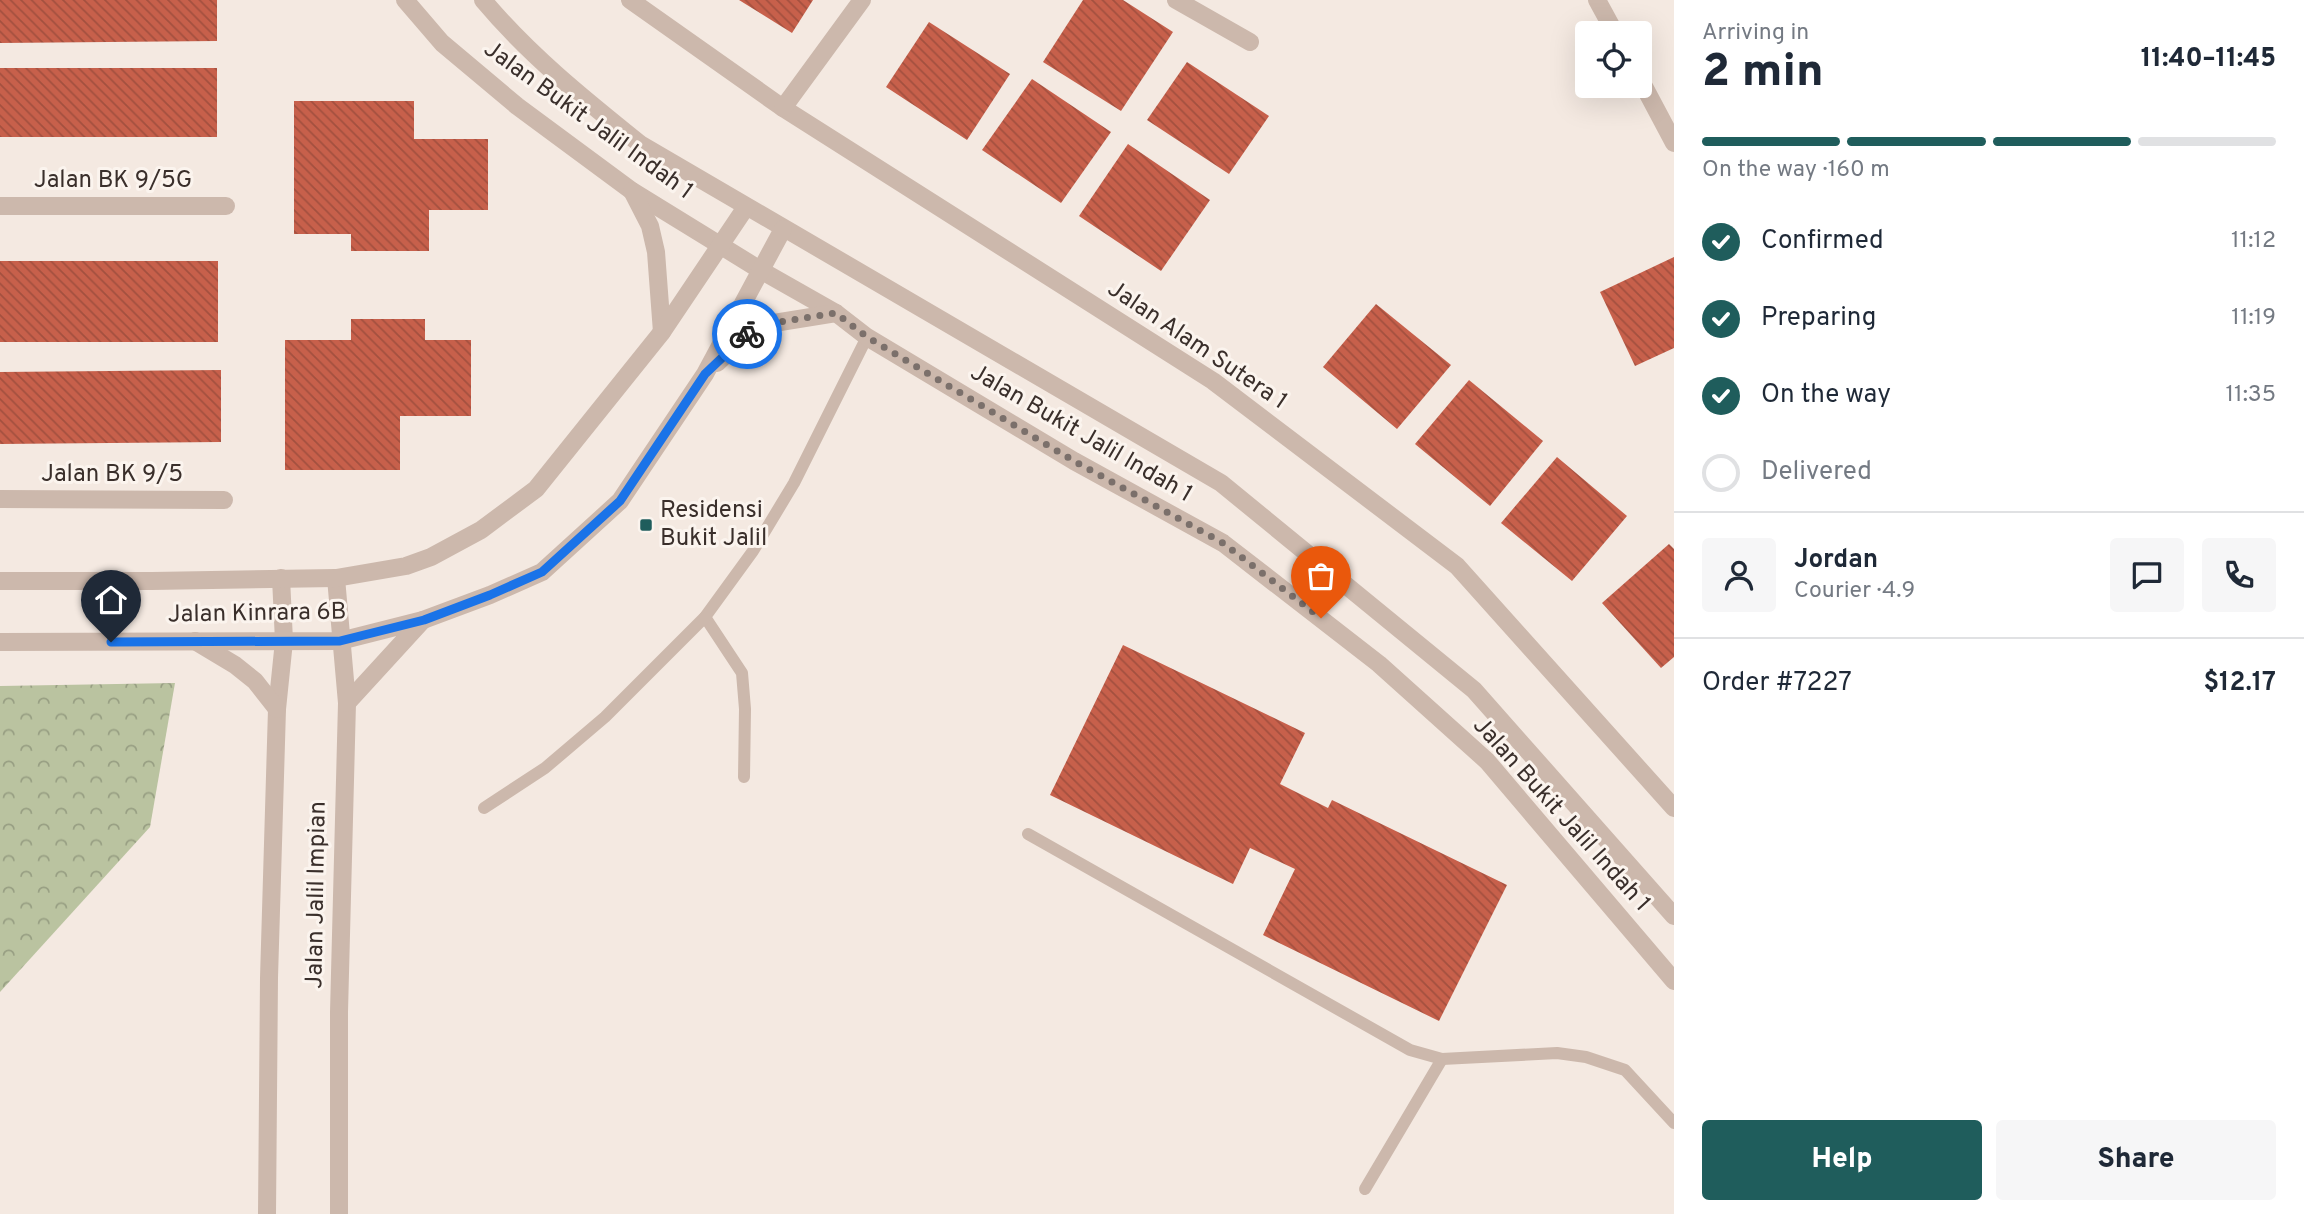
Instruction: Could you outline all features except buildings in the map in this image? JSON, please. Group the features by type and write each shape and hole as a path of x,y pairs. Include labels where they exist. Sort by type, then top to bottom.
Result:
{"street":[{"name":"Jalan Bukit Jalil Indah 1","path":"405,0 453,52 517,106 632,191 836,313 867,337 1074,461 1223,543 1379,664 1487,761 1674,981"},
{"name":"Jalan Bukit Jalil Indah 1","path":"483,0 506,28 553,74 640,144 1221,483 1474,690 1674,916"},
{"name":"Jalan Alam Sutera 1","path":"630,0 783,108 1213,381 1457,566 1674,808"},
{"path":"783,108 862,0"},
{"path":"1176,0 1250,42"},
{"path":"1597,0 1608,21"},
{"path":"1650,98 1674,143"},
{"path":"632,191 650,226 653,239 662,332"},
{"name":"Jalan BK 9/5G","path":"0,206 226,206"},
{"name":"Jalan Kinrara 6B","path":"0,581 152,582 336,578 406,566 431,557 481,530 536,489 662,332 746,206"},
{"name":"Jalan Kinrara 6B","path":"0,642 340,641 424,620 542,572 620,501 705,374 783,229"},
{"path":"705,374 749,333 774,323 836,313"},
{"name":"Jalan BK 9/5","path":"0,499 224,500"},
{"name":"Jalan Jalil Impian","path":"267,1214 269,978 277,709 284,642 281,578"},
{"name":"Jalan Jalil Impian","path":"336,578 346,703 339,1012 340,1214"},
{"path":"346,703 424,620"},
{"path":"195,642 235,665 255,681 277,709"}],"lane":[{"path":"484,808 545,768 606,718 705,617 753,551 794,483 867,337"},
{"path":"705,617 742,673 745,709 744,777"},
{"path":"1028,834 1410,1050 1442,1059 1557,1053 1586,1057 1625,1070 1674,1123"},
{"path":"1365,1189 1442,1059"}],"green space":[{"path":"175,683 150,827 0,992 0,686"}],"way so far":[{"path":"747,334 774,323 836,313 867,337 1074,461 1223,543 1321,618"}],"place":[{"name":"Residensi Bukit Jalil","path":"646,525"}],"route":[{"path":"111,642 340,641 424,620 542,572 620,501 705,374 747,334"}]}
